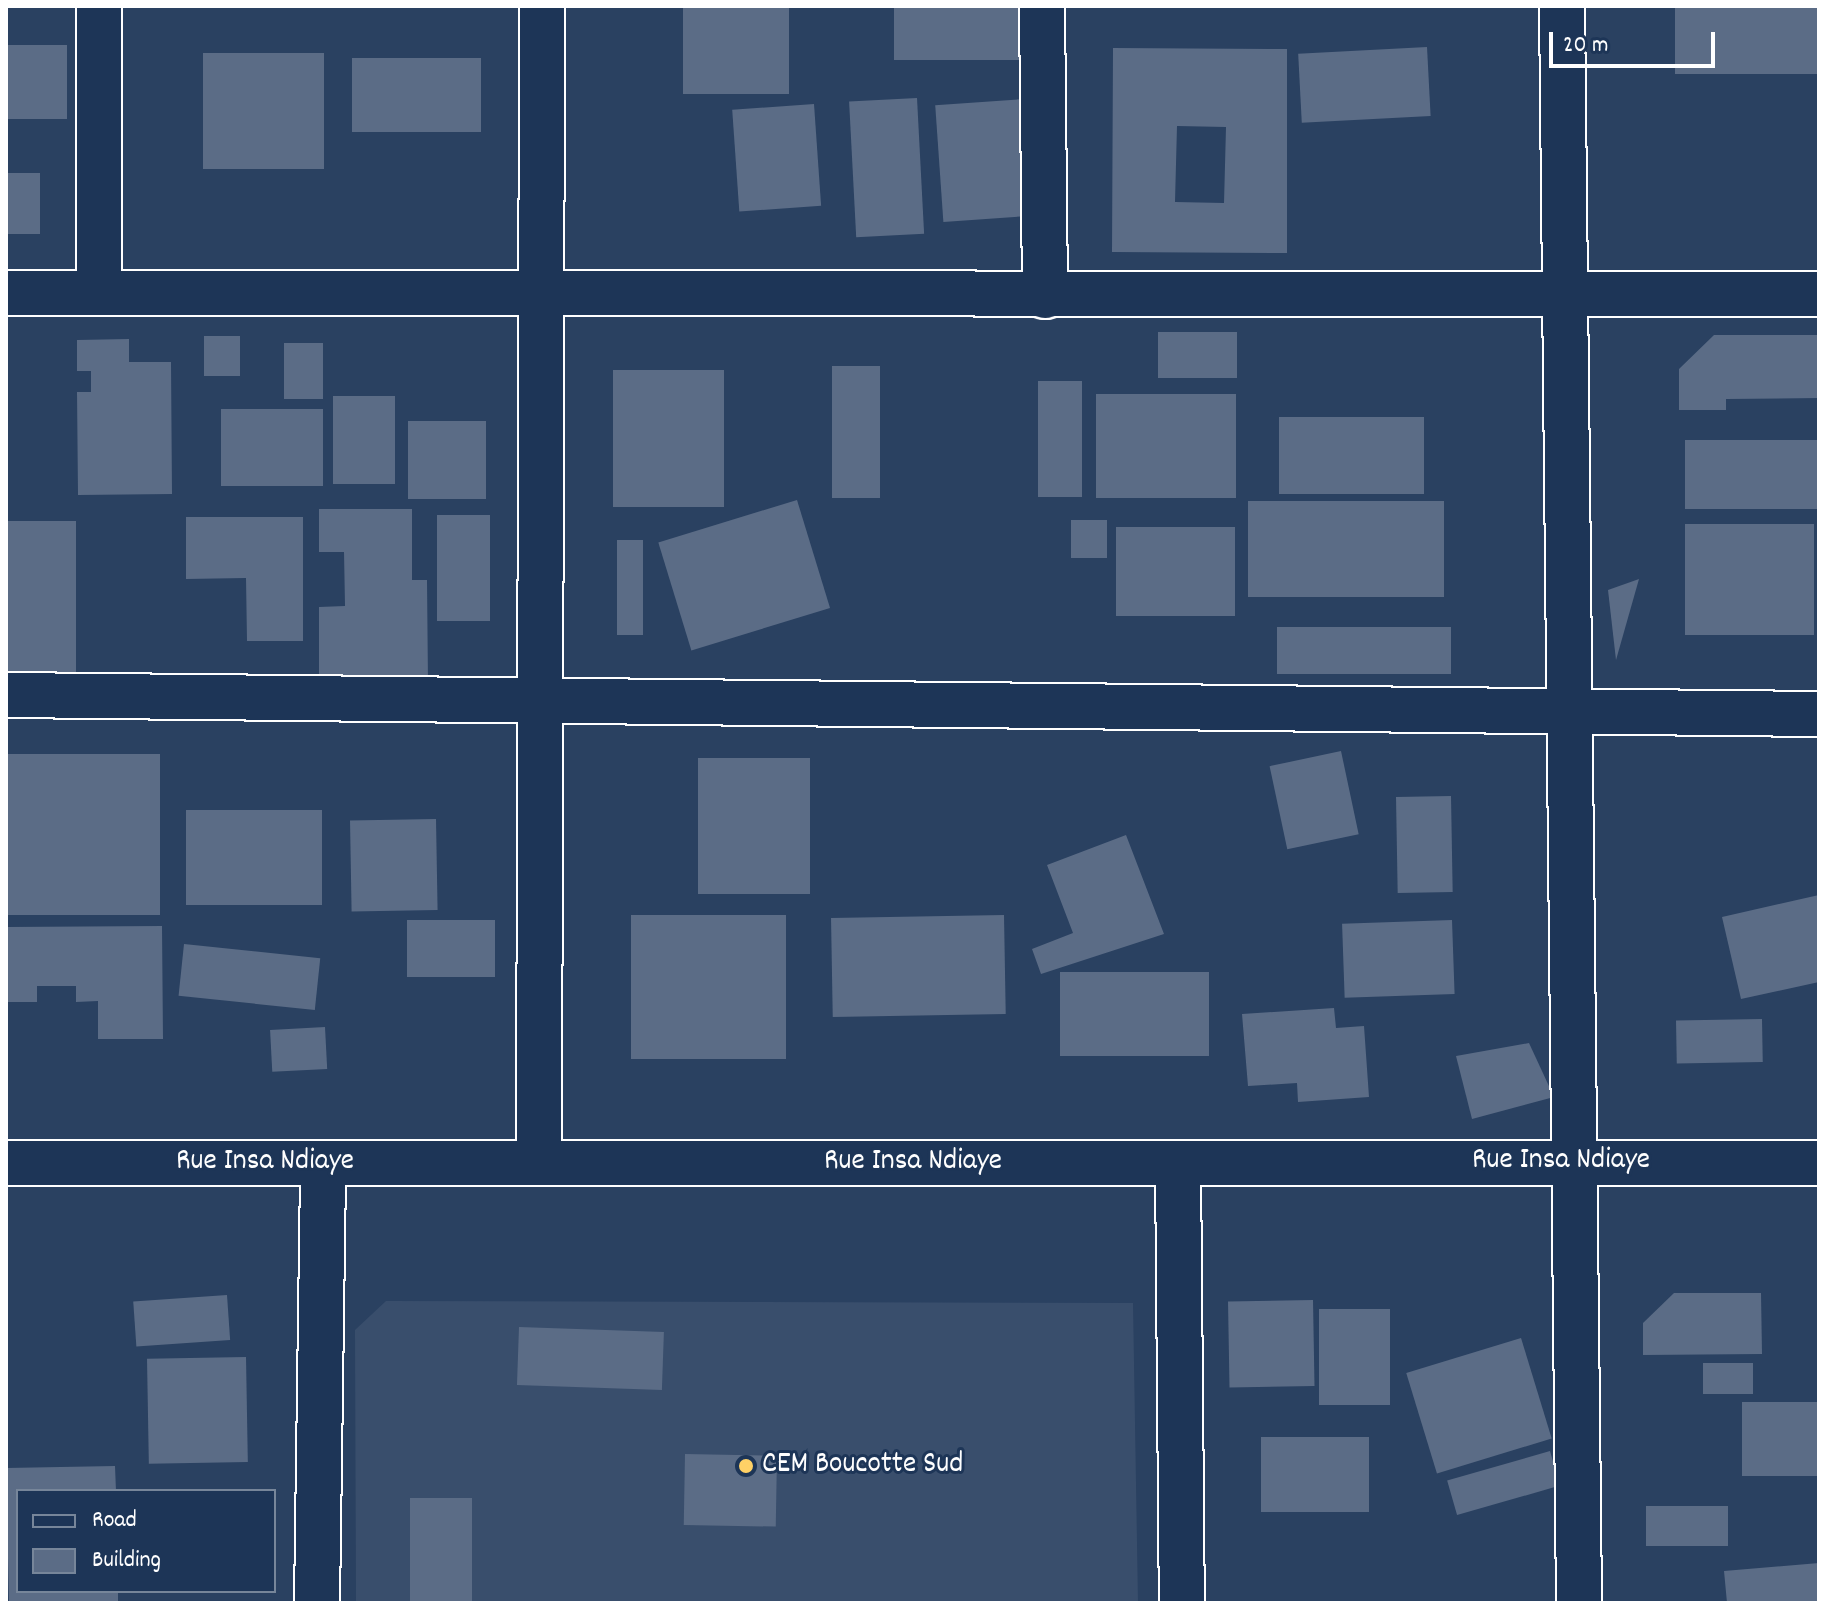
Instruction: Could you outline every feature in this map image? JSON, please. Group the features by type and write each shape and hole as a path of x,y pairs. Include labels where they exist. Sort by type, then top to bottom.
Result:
{"street":[{"path":"99,6 99,293"},
{"path":"539,1163 542,6"},
{"path":"1042,6 1045,296"},
{"path":"1562,6 1579,1603"},
{"path":"6,293 1566,297 1819,294"},
{"path":"6,695 540,698 1571,715 1819,714"},
{"name":"Rue Insa Ndiaye","path":"6,1163 1819,1163"},
{"path":"317,1603 323,1163"},
{"path":"1178,1163 1182,1603"}],"shaded area":[{"name":"CEM Boucotte Sud","path":"386,1301 1133,1303 1138,1603 356,1603 355,1330"}],"building":[{"path":"683,6 789,6 789,94 683,94"},
{"path":"894,6 1021,6 1021,60 894,60"},
{"path":"1675,6 1819,6 1819,74 1675,74"},
{"path":"6,45 67,45 67,119 6,119"},
{"path":"1427,47 1431,116 1302,123 1298,54"},
{"path":"1113,48 1287,49 1287,253 1112,252","holes":["1177,126 1226,127 1224,203 1175,202"]},
{"path":"203,53 324,53 324,169 203,169"},
{"path":"352,58 481,58 481,132 352,132"},
{"path":"917,98 924,234 856,237 849,102"},
{"path":"1024,99 1032,216 943,222 935,105"},
{"path":"814,104 821,206 739,211 732,110"},
{"path":"6,173 40,173 40,234 6,234"},
{"path":"1158,332 1237,332 1237,378 1158,378"},
{"path":"1714,335 1819,335 1819,398 1726,399 1726,410 1679,410 1679,369"},
{"path":"204,336 240,336 240,376 204,376"},
{"path":"129,339 129,362 171,362 172,494 78,495 77,392 91,392 91,371 77,371 77,340"},
{"path":"284,343 323,343 323,399 284,399"},
{"path":"832,366 880,366 880,498 832,498"},
{"path":"613,370 724,370 724,507 613,507"},
{"path":"1038,381 1082,381 1082,497 1038,497"},
{"path":"1096,394 1236,394 1236,498 1096,498"},
{"path":"333,396 395,396 395,484 333,484"},
{"path":"221,409 323,409 323,486 221,486"},
{"path":"1279,417 1424,417 1424,494 1279,494"},
{"path":"408,421 486,421 486,499 408,499"},
{"path":"1685,440 1819,440 1819,509 1685,509"},
{"path":"797,500 830,608 691,650 658,542"},
{"path":"1248,501 1444,501 1444,597 1248,597"},
{"path":"319,509 412,509 412,580 427,580 428,683 319,684 319,607 345,606 344,552 319,552"},
{"path":"437,515 490,515 490,621 437,621"},
{"path":"186,517 303,517 303,641 247,641 246,578 186,579"},
{"path":"1071,520 1107,520 1107,558 1071,558"},
{"path":"6,521 76,521 76,675 6,675"},
{"path":"1685,524 1814,524 1814,635 1685,635"},
{"path":"1116,527 1235,527 1235,616 1116,616"},
{"path":"617,540 643,540 643,635 617,635"},
{"path":"1639,579 1616,660 1608,590"},
{"path":"1277,627 1451,627 1451,674 1277,674"},
{"path":"1341,751 1359,834 1287,849 1270,766"},
{"path":"6,754 160,754 160,915 6,915"},
{"path":"698,758 810,758 810,894 698,894"},
{"path":"1451,796 1453,892 1398,893 1396,797"},
{"path":"186,810 322,810 322,905 186,905"},
{"path":"436,819 438,910 352,911 350,821"},
{"path":"1126,835 1164,934 1041,974 1032,949 1073,933 1047,865"},
{"path":"1819,895 1819,982 1741,999 1722,917"},
{"path":"631,915 786,915 786,1059 631,1059"},
{"path":"1004,915 1006,1014 833,1017 831,918"},
{"path":"407,920 495,920 495,977 407,977"},
{"path":"1452,920 1455,994 1345,998 1342,924"},
{"path":"162,926 163,1039 98,1039 98,1001 76,1002 76,986 37,986 37,1002 6,1002 6,927"},
{"path":"184,944 320,958 315,1010 179,996"},
{"path":"1060,972 1209,972 1209,1056 1060,1056"},
{"path":"1334,1008 1336,1028 1364,1026 1369,1097 1298,1102 1297,1083 1248,1086 1242,1014"},
{"path":"1762,1019 1763,1062 1677,1063 1676,1021"},
{"path":"325,1027 327,1069 272,1072 270,1030"},
{"path":"1529,1043 1554,1097 1472,1119 1456,1056"},
{"path":"1674,1293 1761,1293 1762,1354 1643,1355 1643,1323"},
{"path":"227,1295 230,1340 136,1346 133,1302"},
{"path":"1313,1300 1315,1386 1230,1387 1228,1301"},
{"path":"1319,1309 1390,1309 1390,1405 1319,1405"},
{"path":"519,1327 664,1332 662,1390 517,1385"},
{"path":"1521,1338 1552,1438 1437,1473 1406,1373"},
{"path":"246,1357 248,1462 149,1464 147,1359"},
{"path":"1703,1363 1753,1363 1753,1394 1703,1394"},
{"path":"1742,1402 1819,1402 1819,1476 1742,1476"},
{"path":"1261,1437 1369,1437 1369,1512 1261,1512"},
{"path":"1550,1451 1560,1486 1457,1515 1447,1480"},
{"path":"685,1454 777,1456 776,1527 684,1525"},
{"path":"115,1466 116,1489 16,1489 16,1593 118,1593 118,1601 9,1603 6,1468"},
{"path":"410,1498 472,1498 472,1603 410,1603"},
{"path":"1646,1506 1728,1506 1728,1546 1646,1546"},
{"path":"1819,1563 1819,1603 1727,1603 1724,1571"}],"place":[{"name":"CEM Boucotte Sud","path":"746,1466"}]}
